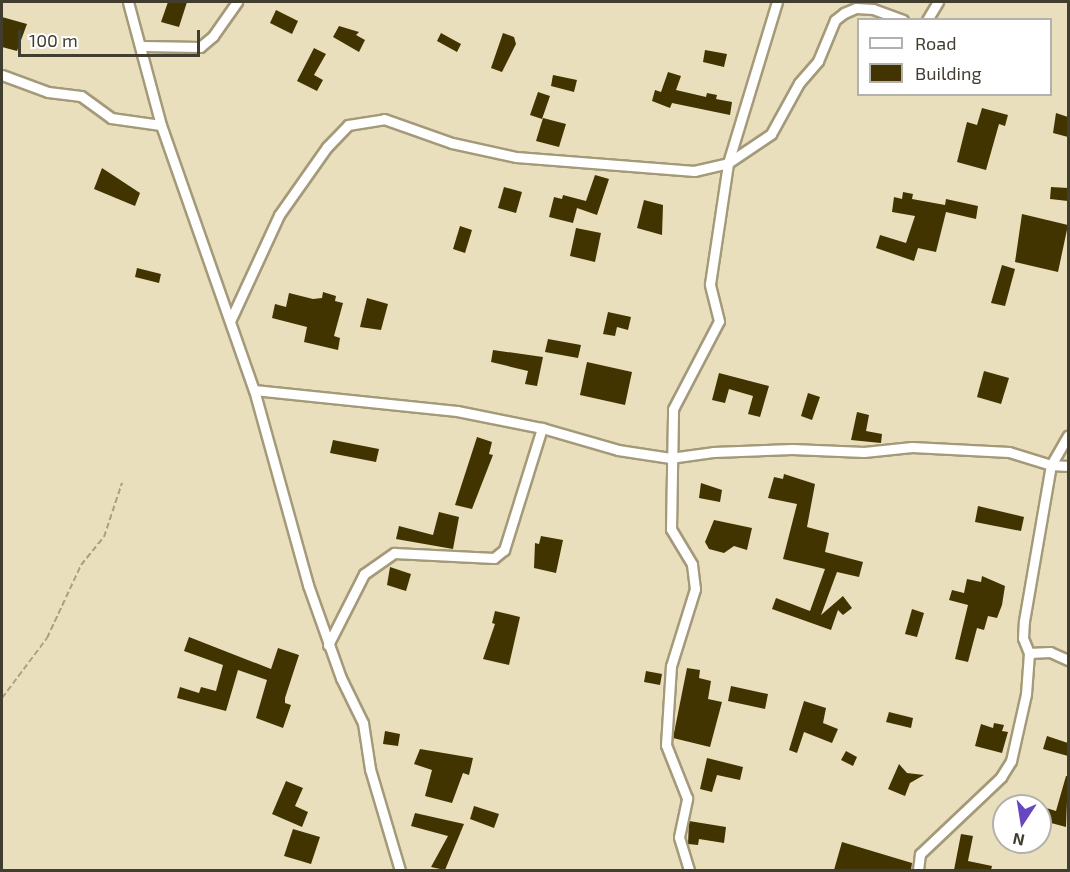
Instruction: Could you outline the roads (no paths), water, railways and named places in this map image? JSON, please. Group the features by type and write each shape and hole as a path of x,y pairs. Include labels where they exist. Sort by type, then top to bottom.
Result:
{"street":[{"path":"128,2 142,46 161,125 231,319 254,390 328,645 363,723 370,769 400,870"},
{"path":"142,46 200,47 213,36 237,2"},
{"path":"689,870 679,837 687,798 666,745 671,666 695,589 692,564 671,529 670,458 673,409 719,321 710,284 728,163 777,2"},
{"path":"928,18 938,2"},
{"path":"231,319 279,215 348,125 384,119 452,143 516,157 694,171 728,163 771,134 782,120 799,83 818,61 836,20 844,13 856,8 873,9 898,18"},
{"path":"2,75 48,93 81,96 111,118 161,125"},
{"path":"254,390 457,411 542,428 584,442 670,458 713,452 792,449 864,452 912,447 1009,452 1051,465 1068,466"},
{"path":"328,645 364,574 394,553 494,558 504,550 542,428"},
{"path":"918,870 920,854 1001,777 1011,761 1026,694 1029,653 1023,638 1024,621 1051,465 1068,436"},
{"path":"1029,653 1050,652 1068,660"}]}
